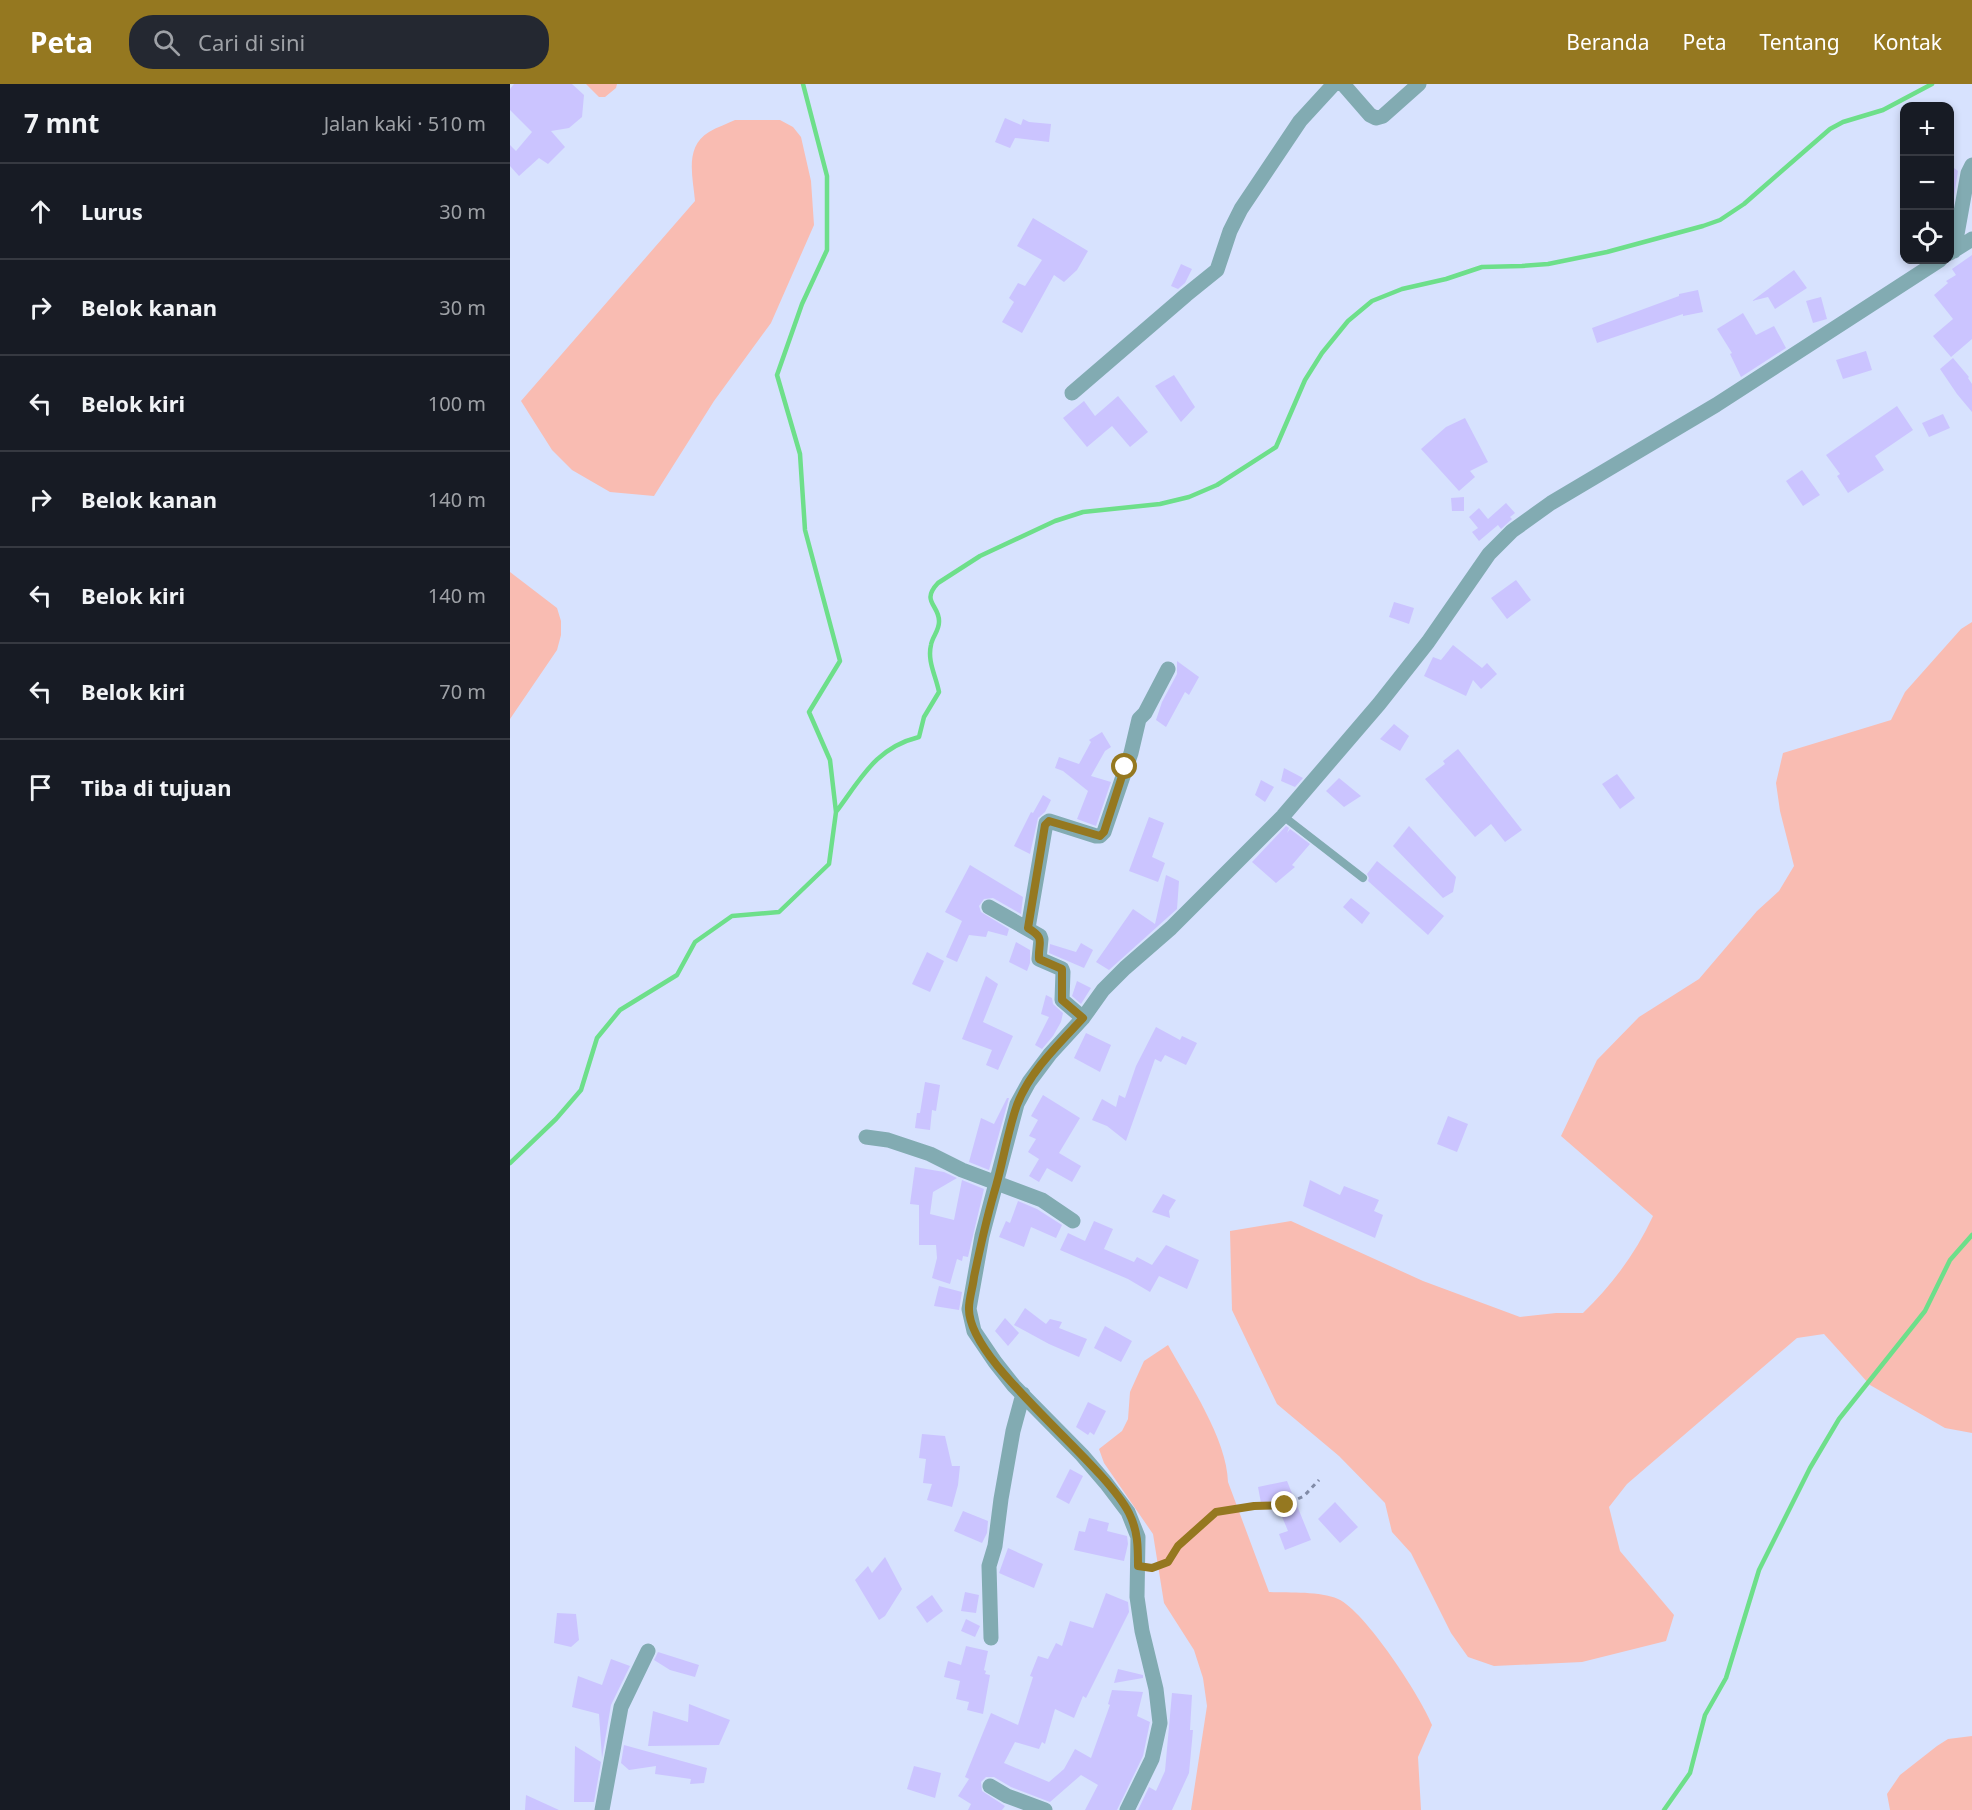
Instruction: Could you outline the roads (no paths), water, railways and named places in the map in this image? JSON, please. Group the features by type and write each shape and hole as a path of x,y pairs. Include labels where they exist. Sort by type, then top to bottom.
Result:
{"street":[{"path":"1072,393 1217,270 1230,231 1241,209 1300,121 1334,84"},
{"path":"1342,84 1370,115 1376,118 1383,116 1419,84"},
{"path":"1954,242 1968,173 1972,165"},
{"path":"1954,251 1972,239"},
{"path":"1127,1810 1152,1759 1160,1723 1156,1689 1142,1631 1137,1597 1138,1537 1128,1512 1107,1483 995,1362 974,1331 969,1309 982,1236 1017,1104 1029,1082 1050,1054 1083,1018 1103,990 1171,928 1282,816 1378,704 1428,642 1489,554 1512,531 1551,502 1716,405 1934,264"},
{"path":"1028,928 1046,823 1049,821 1096,836 1104,832 1131,753 1139,719 1145,713 1168,669"},
{"path":"989,907 1037,934 1041,939 1039,959 1062,969 1062,1000 1083,1018"},
{"path":"866,1137 888,1140 930,1154 962,1170 1042,1200 1073,1221"},
{"path":"992,1638 989,1566 995,1546 1013,1431 1023,1394"},
{"path":"602,1810 621,1707 648,1651"},
{"path":"990,1786 1007,1796 1045,1810"}],"lane":[{"path":"1282,816 1364,878"}],"waterway":[{"path":"510,1163 556,1119 581,1090 597,1038 620,1010 677,975 695,942 732,916 779,912 829,864 836,812 830,760 809,712 840,661 805,530 800,454 777,375 802,304 827,250 827,176 803,84"},
{"path":"836,812 870,766 891,749 919,737 924,717 939,692 930,651 939,622 939,616 931,599 933,589 938,583 980,556 1055,521 1083,512 1160,504 1189,497 1217,485 1276,447 1305,380 1322,353 1348,321 1372,301 1402,289 1446,279 1482,267 1548,264 1607,252 1720,220 1744,204 1830,129 1843,122 1883,110 1932,84"},
{"path":"1664,1810 1690,1773 1705,1715 1726,1678 1759,1570 1810,1468 1839,1419 1925,1311 1950,1260 1972,1235"}]}
